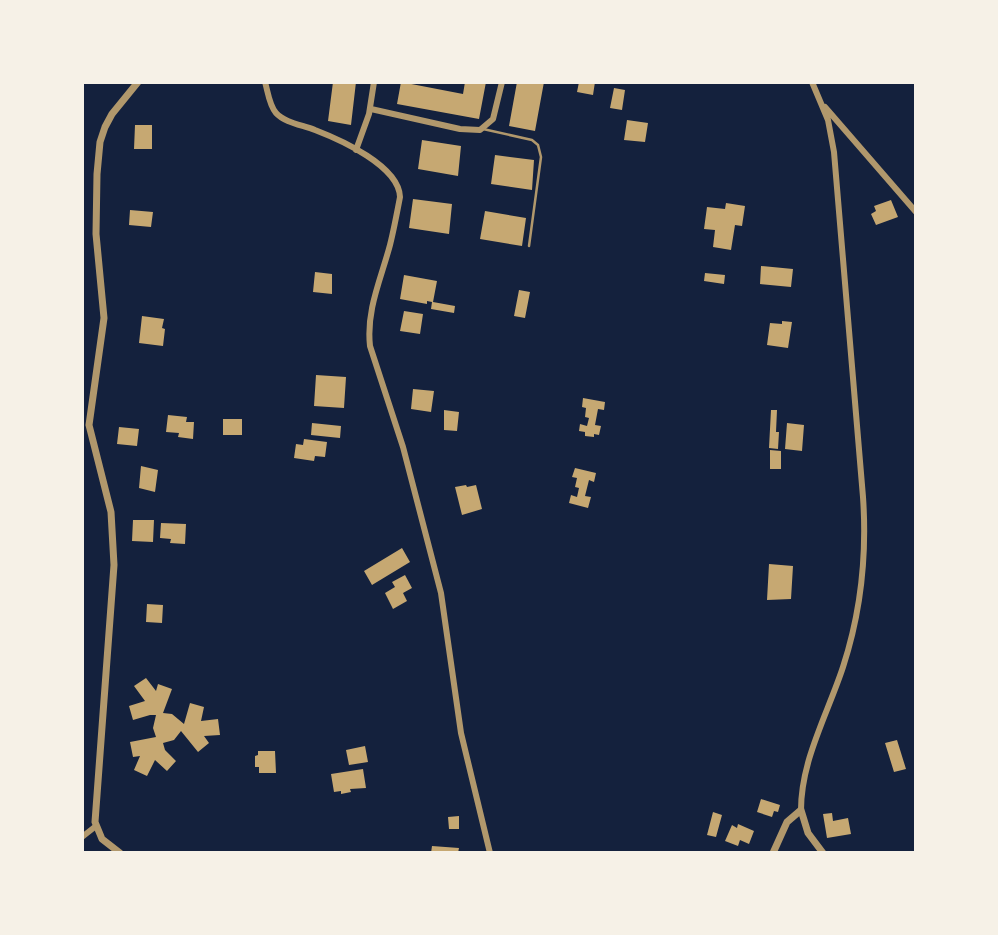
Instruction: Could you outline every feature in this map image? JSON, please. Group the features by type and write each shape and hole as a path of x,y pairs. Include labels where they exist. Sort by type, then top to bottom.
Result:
{"street":[{"path":"120,853 104,842 96,826 114,565 111,512 89,425 104,318 96,234 96,182 100,142 112,114 138,82"},
{"path":"265,82 271,105 280,116 327,134 356,150 388,172 400,189 392,238 372,307 370,346 403,447 441,593 461,733 490,853"},
{"path":"356,150 370,109 374,82"},
{"path":"370,109 466,130 483,129 491,123 494,116 502,82"},
{"path":"812,82 830,127 834,152 864,509 865,554 852,634 802,789 801,810 810,837 823,853"},
{"path":"822,103 916,212"},
{"path":"773,853 787,822 801,810"},
{"path":"82,837 96,826"}],"lane":[{"path":"483,129 532,140 540,149 529,246"}],"building":[{"path":"333,82 356,82 351,125 328,121"},
{"path":"401,82 463,94 465,82 486,82 479,119 397,104"},
{"path":"517,82 544,82 535,131 509,126"},
{"path":"579,82 595,82 593,95 577,92"},
{"path":"614,88 625,90 622,110 610,108"},
{"path":"627,120 648,123 645,142 624,140"},
{"path":"135,125 152,125 152,149 134,149"},
{"path":"422,140 461,146 458,176 418,169"},
{"path":"495,155 534,160 532,190 491,184"},
{"path":"413,199 452,204 449,234 409,228"},
{"path":"891,200 898,217 876,225 871,214 876,211 874,206"},
{"path":"726,203 745,206 742,226 735,225 731,250 713,247 715,230 704,229 707,207 725,209"},
{"path":"130,210 153,212 151,227 129,225"},
{"path":"485,211 526,218 522,246 480,239"},
{"path":"761,266 793,269 791,287 760,284"},
{"path":"315,272 332,274 332,294 313,292"},
{"path":"705,273 725,275 724,284 704,281"},
{"path":"404,275 437,281 433,302 455,306 454,313 431,309 432,302 427,301 427,304 400,299"},
{"path":"519,290 530,292 525,318 514,316"},
{"path":"404,311 423,314 420,334 400,331"},
{"path":"142,316 164,319 163,346 139,343"},
{"path":"782,321 792,322 788,348 767,345 770,323 782,324"},
{"path":"316,375 346,377 344,408 314,406"},
{"path":"413,389 434,391 431,412 411,409"},
{"path":"583,398 605,402 604,410 598,409 595,425 601,426 599,435 594,434 594,437 585,436 585,432 579,431 580,424 587,426 589,418 585,417 586,408 582,407"},
{"path":"444,410 459,412 457,431 444,430"},
{"path":"771,410 777,410 778,449 769,448"},
{"path":"168,415 187,417 186,422 194,422 193,439 178,437 179,433 166,432"},
{"path":"223,419 242,419 242,435 223,435"},
{"path":"312,423 341,426 340,438 311,435"},
{"path":"787,423 804,425 802,451 785,449"},
{"path":"119,427 139,429 137,446 117,444"},
{"path":"304,439 327,442 325,457 315,456 314,461 294,458 296,444 303,445"},
{"path":"770,450 781,451 781,469 770,469"},
{"path":"141,466 158,470 155,492 139,488"},
{"path":"575,468 596,473 594,482 589,480 585,496 591,497 588,508 569,503 571,495 577,497 579,488 575,487 577,478 572,477"},
{"path":"476,485 482,509 462,515 455,487"},
{"path":"133,520 154,520 153,542 132,541"},
{"path":"161,523 186,524 185,544 170,543 171,539 160,538"},
{"path":"402,548 410,562 372,585 364,571"},
{"path":"769,564 793,566 791,599 767,600"},
{"path":"405,575 412,588 403,593 407,601 393,609 385,593 395,587 392,582"},
{"path":"147,604 163,605 162,623 146,622"},
{"path":"146,678 156,691 158,684 172,689 163,713 172,714 184,724 190,703 204,707 201,721 218,719 220,735 204,736 209,743 198,752 181,731 174,740 163,743 165,750 176,761 167,771 155,760 147,776 134,770 140,756 133,757 130,742 156,737 153,728 156,715 133,720 129,706 145,701 134,686"},
{"path":"897,740 906,769 894,772 885,743"},
{"path":"365,746 368,762 349,765 346,750"},
{"path":"258,751 275,751 276,773 259,773 259,767 255,767"},
{"path":"363,769 366,788 350,789 351,792 341,794 341,791 334,792 331,774"},
{"path":"761,799 780,805 778,812 774,811 772,817 757,812"},
{"path":"713,812 722,815 716,837 707,835"},
{"path":"832,813 833,821 848,818 851,834 827,838 823,814"},
{"path":"459,816 459,829 449,829 448,817"},
{"path":"738,824 754,831 749,844 740,840 738,846 725,841 732,825 737,828"},
{"path":"432,846 459,848 458,853 431,853"}]}
